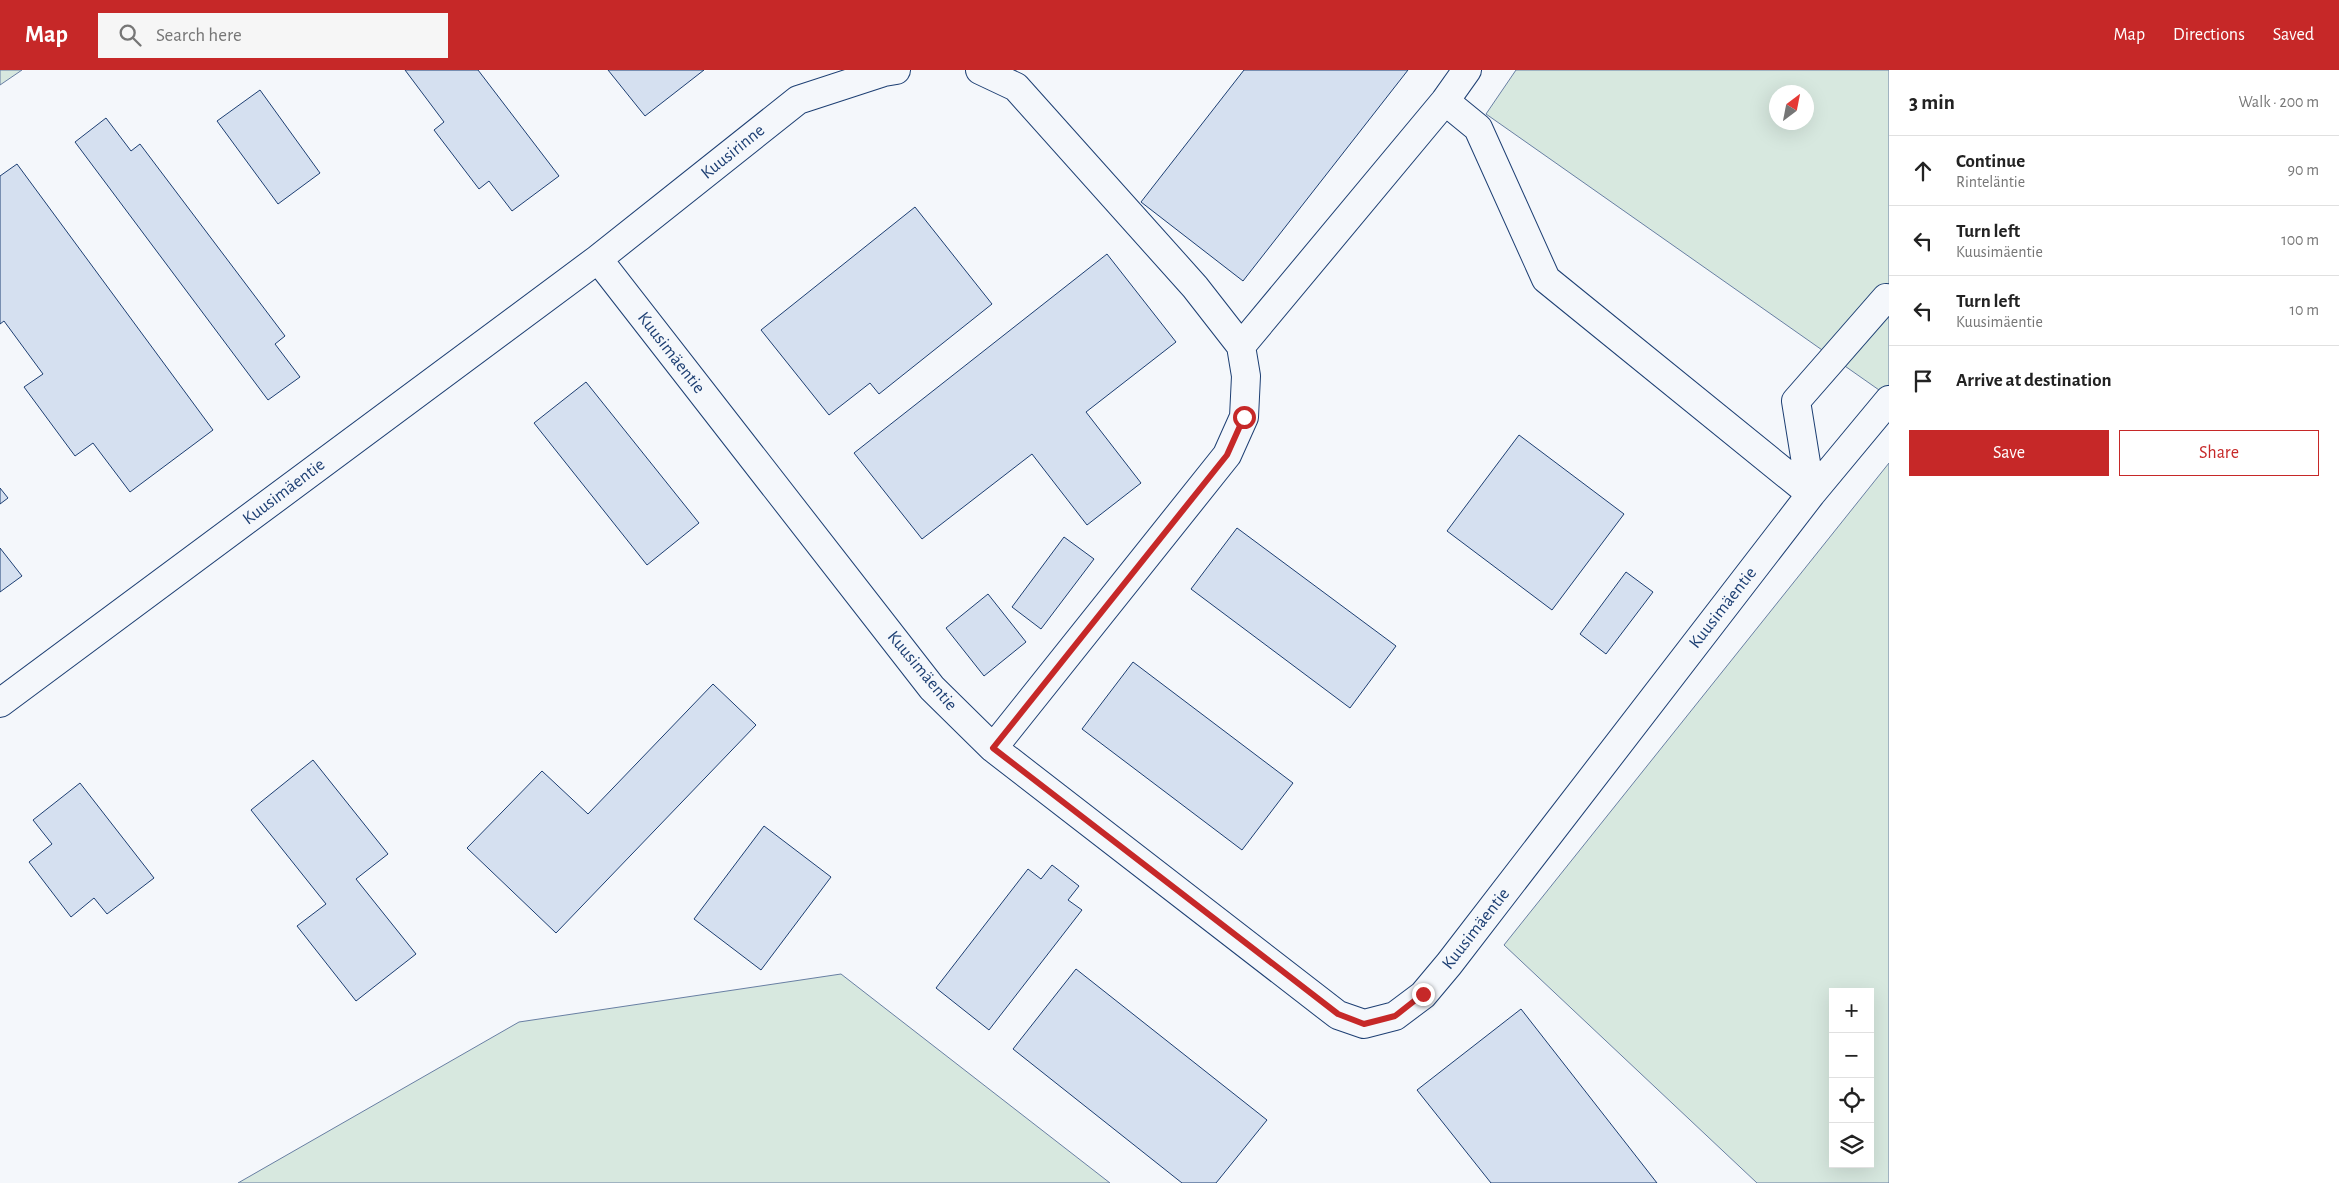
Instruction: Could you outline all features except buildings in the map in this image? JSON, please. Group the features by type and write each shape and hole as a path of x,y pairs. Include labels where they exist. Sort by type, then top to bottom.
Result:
{"street":[{"path":"980,70 1016,87 1195,287 1241,346 1246,376 1244,417 1227,455 993,748"},
{"path":"1241,346 1445,101 1467,70"},
{"name":"Kuusirinne","path":"598,259 798,100 890,71"},
{"path":"1445,101 1478,128 1546,279 1811,494"},
{"name":"Kuusimäentie","path":"0,703 598,259 932,688 993,748 1338,1014 1364,1024 1395,1016 1423,994 1449,964 1811,494 1889,400"},
{"path":"1811,494 1796,401 1886,298 1889,300"}],"shaded area":[{"path":"0,70 22,70 0,85"},
{"path":"1516,70 1889,70 1889,397 1486,114"},
{"path":"1889,463 1889,1183 1757,1183 1504,945"},
{"path":"841,974 1110,1183 238,1183 519,1022"}],"route":[{"path":"1244,417 1227,455 993,748 1338,1014 1364,1024 1395,1016 1423,994"}]}
